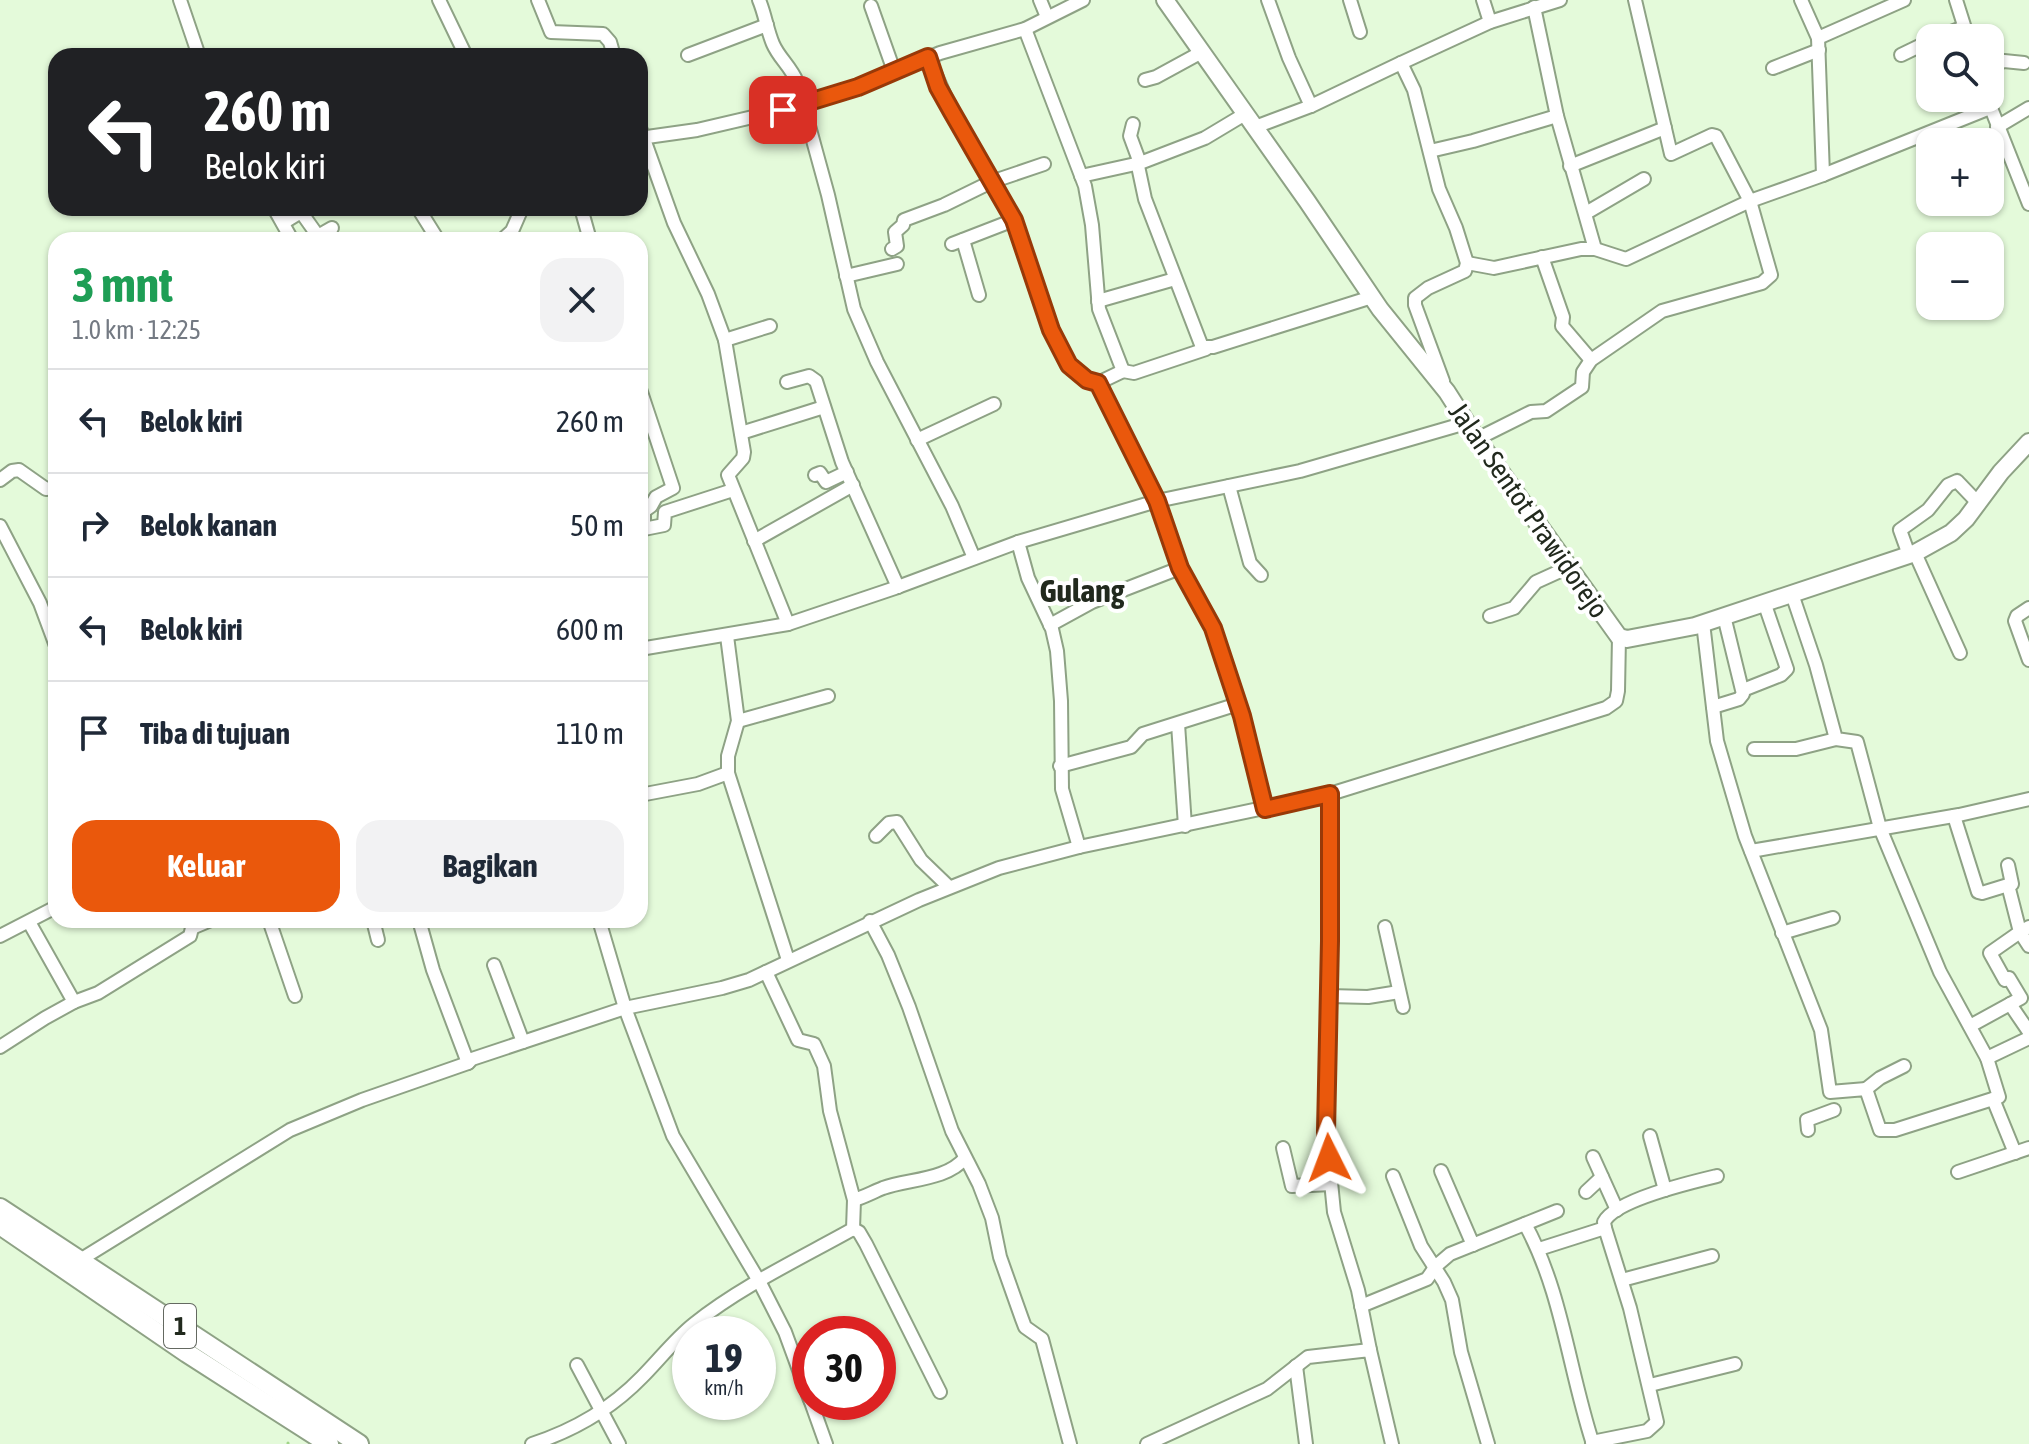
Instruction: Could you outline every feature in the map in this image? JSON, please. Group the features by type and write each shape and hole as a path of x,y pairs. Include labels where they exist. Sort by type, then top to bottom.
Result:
{"highway":[{"name":"1","path":"0,1208 80,1260 285,1406"},
{"name":"1","path":"0,1225 312,1423 359,1444"},
{"name":"1","path":"312,1423 329,1444"}],"main road":[{"name":"Jalan Sentot Prawidorejo","path":"1165,0 1372,297 1447,392 1477,439 1619,637 1627,639 1703,623 1792,594 1951,533 1974,498 2029,442"}],"street":[{"path":"180,0 196,48"},
{"path":"439,0 462,48"},
{"path":"538,0 551,32 603,34 610,48"},
{"path":"759,0 777,53 791,68 804,105 854,309 952,506 974,558"},
{"path":"1040,0 1047,17"},
{"path":"648,134 697,130 804,105 858,87 928,57 1025,29 1083,0"},
{"path":"1268,0 1311,106"},
{"path":"1350,0 1360,32"},
{"path":"1483,0 1490,22"},
{"path":"1081,176 1140,163 1250,120 1311,106 1490,22 1560,0"},
{"path":"1477,439 1531,412 1546,411 1582,387 1583,372 1591,360 1662,311 1767,280 1771,270 1750,201 1715,135 1671,154 1635,0"},
{"path":"1801,0 1818,44 1823,175"},
{"path":"1773,68 1904,0"},
{"path":"1956,0 1963,24"},
{"path":"871,6 894,71"},
{"path":"1534,7 1557,116 1595,249"},
{"path":"688,55 767,25"},
{"path":"1025,29 1081,176 1092,225 1098,301 1123,371"},
{"path":"1901,55 1916,48"},
{"path":"1145,80 1200,53"},
{"path":"928,57 938,87 1014,220 1051,330 1069,365 1087,380 1098,383 1123,371 1134,373 1372,297"},
{"path":"2004,61 2024,63"},
{"path":"1401,63 1414,90 1439,189 1467,263 1465,271 1428,288 1415,298 1447,392"},
{"path":"1997,127 2029,108"},
{"path":"1467,263 1494,268 1581,249 1595,249 1626,259 1750,201 1823,175 1967,112"},
{"path":"1991,112 2029,204"},
{"path":"1430,151 1557,116"},
{"path":"1133,124 1130,136 1140,163 1138,174 1145,199 1199,343 1206,349"},
{"path":"1570,166 1665,128"},
{"path":"648,154 674,223 708,294 725,340 743,458 728,475 788,624"},
{"path":"892,249 897,246 895,232 904,220 938,208 991,182 1044,164"},
{"path":"1586,213 1644,179"},
{"path":"279,216 288,232"},
{"path":"283,223 294,216"},
{"path":"979,295 958,242 1014,220"},
{"path":"325,232 332,228"},
{"path":"1542,257 1563,317 1562,326 1591,360"},
{"path":"846,276 897,264"},
{"path":"1098,301 1175,279"},
{"path":"725,340 770,326"},
{"path":"787,382 813,377 847,472 898,587"},
{"path":"1098,383 1157,501 1180,568 1213,628 1238,704 1265,809"},
{"path":"917,440 994,404"},
{"path":"741,433 824,407"},
{"path":"648,415 673,488 656,497 648,508"},
{"path":"648,648 788,624 1018,542 1157,501 1300,471 1466,423"},
{"path":"0,480 19,470 48,489"},
{"path":"815,475 820,473 826,482 847,472"},
{"path":"1960,653 1907,548 1902,528 1928,510 1948,485 1957,481 1974,498"},
{"path":"754,541 853,485"},
{"path":"1229,486 1250,563 1261,575"},
{"path":"648,528 664,525 665,512 733,490"},
{"path":"0,526 48,624"},
{"path":"1018,542 1028,578 1050,625 1057,651 1060,673 1060,766 1065,803 1079,847"},
{"path":"1490,616 1514,608 1536,582 1569,567"},
{"path":"1050,625 1092,602 1180,568"},
{"path":"1792,594 1836,739"},
{"path":"1743,690 1781,675 1787,669 1764,602"},
{"path":"2029,608 2015,621 2029,660"},
{"path":"1713,707 1739,699 1743,690 1724,616"},
{"path":"1703,623 1717,741 1751,851 1821,1030 1835,1116 1807,1120 1808,1130"},
{"path":"727,636 738,721 728,756 728,773 788,960"},
{"path":"80,1260 290,1130 472,1059 625,1008 722,988 766,972 870,921 999,868 1079,847 1330,794 1606,708 1616,701 1618,691 1619,637"},
{"path":"738,721 828,696"},
{"path":"1060,766 1131,747 1143,734 1238,704"},
{"path":"1178,724 1185,826"},
{"path":"1754,749 1796,749 1836,739 1854,740 1858,744 1880,828 1940,972 1987,1058 1999,1097 1895,1130 1880,1130 1866,1089"},
{"path":"648,793 698,784 728,773"},
{"path":"1330,794 1326,1132 1334,1212 1361,1306 1392,1444"},
{"path":"1751,851 1954,816 2029,799"},
{"path":"1954,816 1977,890 1982,893 2012,884 2008,865"},
{"path":"876,836 889,823 897,822 921,860 949,887"},
{"path":"2008,885 2029,946"},
{"path":"0,936 48,911"},
{"path":"1782,933 1833,918"},
{"path":"870,921 888,955 952,1131 992,1218 1000,1257 1025,1327 1042,1339 1070,1444"},
{"path":"29,922 74,1002"},
{"path":"1385,927 1403,1007"},
{"path":"0,1047 74,1002 98,993 190,936 190,928"},
{"path":"272,928 295,996"},
{"path":"375,928 378,940"},
{"path":"421,928 433,970 468,1063"},
{"path":"601,928 625,1008 673,1136 759,1281 792,1350"},
{"path":"1987,1058 2029,1035 2020,999 1990,953 2025,929"},
{"path":"494,965 523,1042"},
{"path":"766,972 798,1040 814,1044 820,1053 830,1111 854,1200 853,1229"},
{"path":"1329,996 1368,997 1399,992"},
{"path":"1970,1026 2020,999"},
{"path":"1830,1092 1866,1089 1890,1071 1904,1066"},
{"path":"1993,1099 2015,1153"},
{"path":"1650,1136 1665,1190"},
{"path":"1283,1148 1292,1186 1331,1184"},
{"path":"1958,1172 2029,1148"},
{"path":"1593,1157 1617,1210"},
{"path":"854,1200 888,1187 944,1173 965,1158"},
{"path":"1441,1171 1473,1245"},
{"path":"1393,1176 1421,1246 1452,1300 1461,1352 1488,1444"},
{"path":"1525,1224 1539,1249 1552,1287 1578,1397 1593,1443 1653,1428 1658,1416 1605,1228 1606,1217 1665,1190 1717,1176"},
{"path":"1586,1192 1602,1177"},
{"path":"1361,1306 1427,1279 1450,1254 1557,1211"},
{"path":"1539,1249 1605,1228"},
{"path":"535,1444 601,1412 641,1378 694,1324 759,1281 853,1229"},
{"path":"853,1229 859,1232 866,1244 940,1392"},
{"path":"1622,1280 1712,1256"},
{"path":"1147,1444 1164,1441 1267,1389 1308,1357 1370,1350"},
{"path":"1650,1385 1735,1364"},
{"path":"577,1365 619,1444"},
{"path":"1296,1366 1306,1444"},
{"path":"818,1420 826,1444"}],"district":[{"name":"Gulang","path":"1082,590"}],"route":[{"path":"783,110 858,87 928,57 938,87 1014,220 1051,330 1069,365 1087,380 1098,383 1157,501 1180,568 1213,628 1250,743 1265,809 1330,794 1326,1132 1329,1158"}]}
